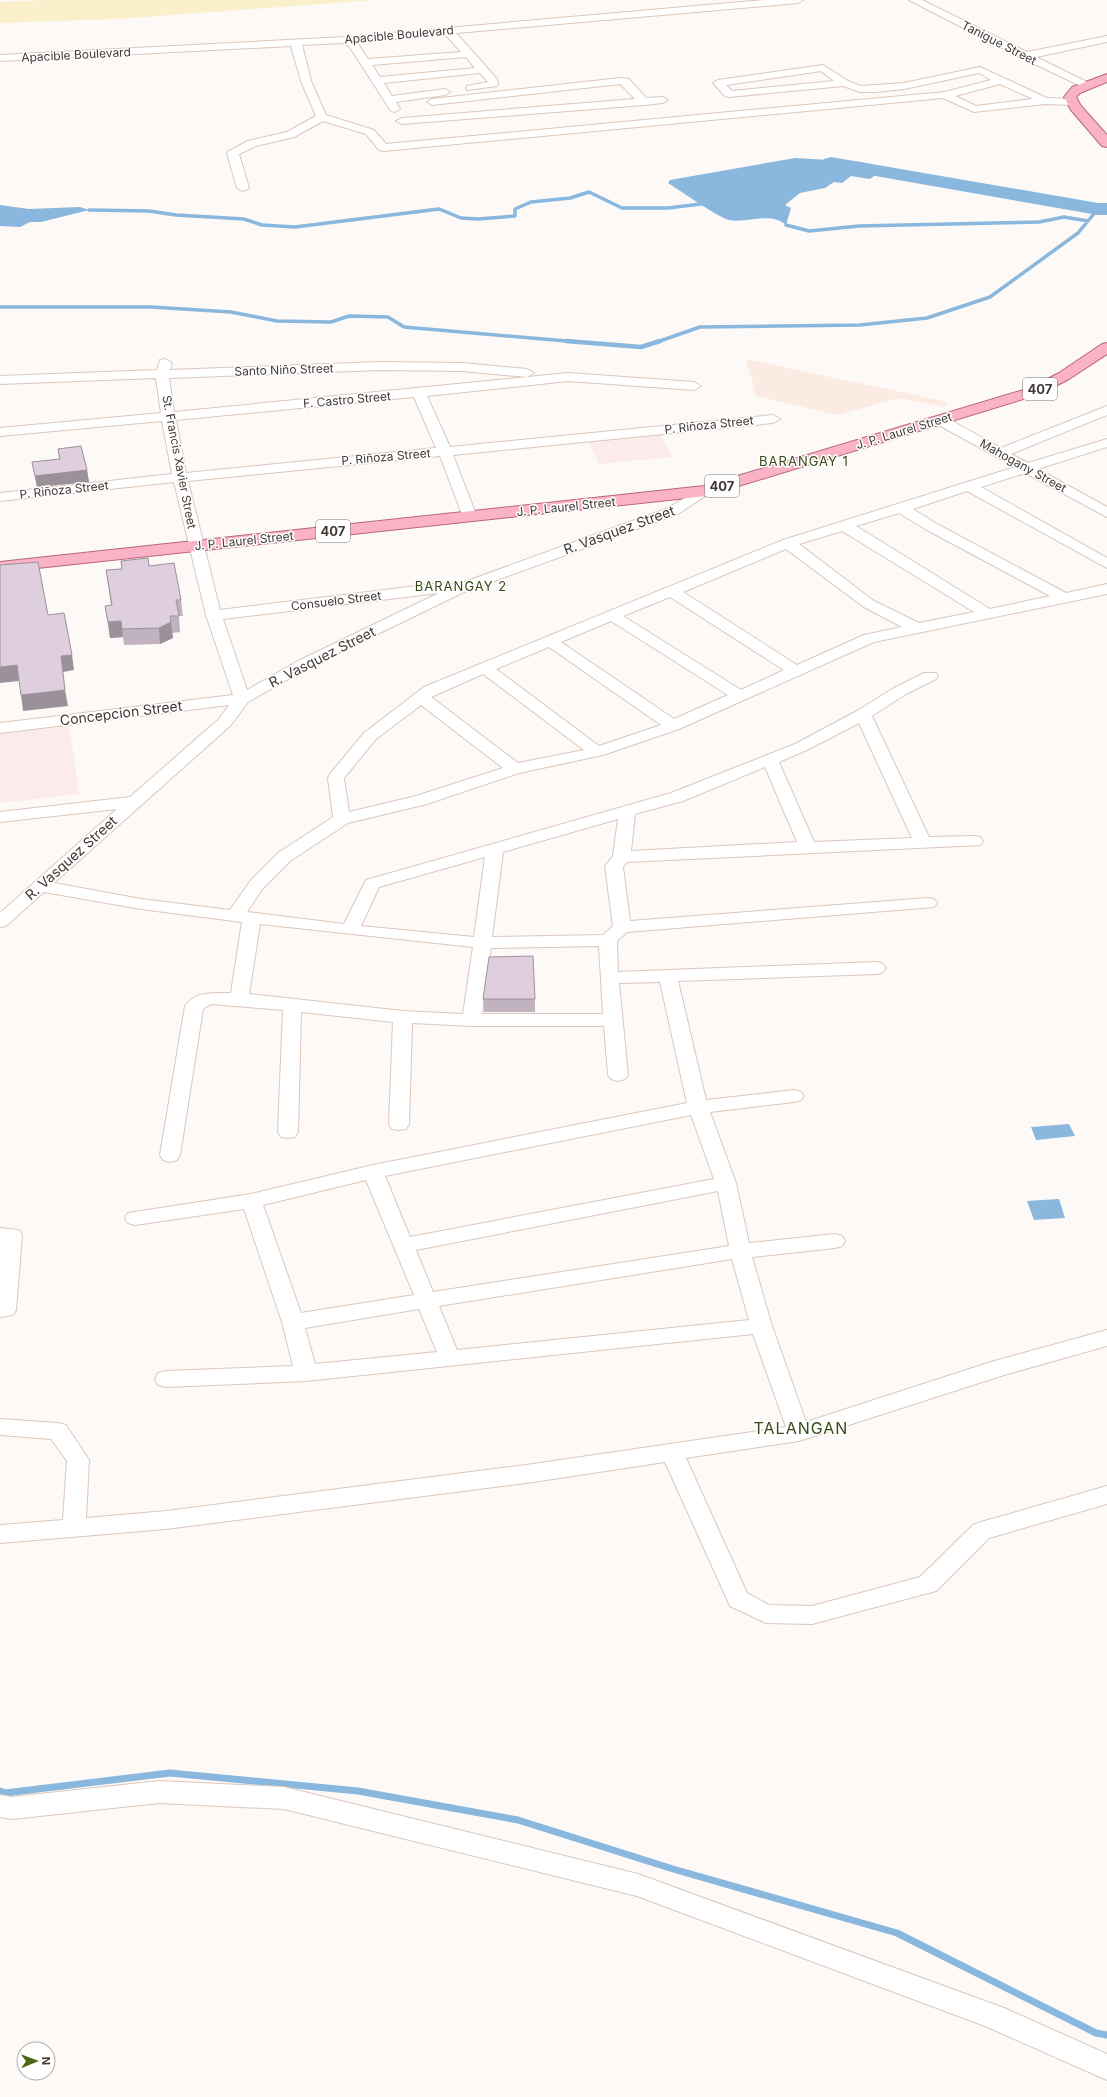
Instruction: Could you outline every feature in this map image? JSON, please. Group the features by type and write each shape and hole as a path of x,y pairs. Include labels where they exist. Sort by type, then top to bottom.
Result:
{"main road":[{"path":"1107,78 1085,85 1076,90 1070,97 1071,102 1102,132 1107,143"},
{"name":"J. P. Laurel Street","path":"0,567 706,491 940,420 1048,385 1107,348"}],"street":[{"name":"Apacible Boulevard","path":"0,58 345,40 798,0"},
{"name":"Tanigue Street","path":"914,0 1023,56 1085,85"},
{"path":"428,99 493,84 493,81 484,70 448,31"},
{"path":"1023,56 1107,39"},
{"path":"345,40 353,44 404,124 445,116 663,100"},
{"path":"296,43 308,88 322,116 370,132 383,148 945,95 1002,80"},
{"path":"365,62 469,54"},
{"path":"844,83 729,94 718,83 823,68 844,83 860,88 904,86 980,70 1044,101"},
{"path":"377,81 484,70"},
{"path":"389,100 428,99 625,81 644,102"},
{"path":"860,88 858,93 863,102"},
{"path":"945,95 974,109 1044,101 1071,102"},
{"path":"428,99 445,116"},
{"path":"243,188 234,153 242,146 262,140 288,136 322,116"},
{"name":"Santo Niño Street","path":"0,380 164,369 425,366 568,377"},
{"name":"St. Francis Xavier Street","path":"164,369 168,416 180,478 196,546 214,615 242,699"},
{"name":"F. Castro Street","path":"0,432 419,393 568,377 694,386"},
{"path":"419,393 445,452 470,517"},
{"path":"1006,451 1107,410"},
{"name":"P. Riñoza Street","path":"0,497 283,466 445,452 773,419"},
{"name":"Mahogany Street","path":"940,420 1107,513"},
{"path":"342,819 336,778 370,736 430,690 670,590 788,543 1026,468 1105,446"},
{"path":"968,486 1107,564"},
{"name":"R. Vasquez Street","path":"1,920 225,722 242,699 304,664 459,589 672,511 706,491"},
{"path":"900,507 932,527 1064,598"},
{"path":"843,525 986,614"},
{"path":"788,543 869,604 917,628"},
{"name":"Consuelo Street","path":"214,615 442,588 459,589"},
{"path":"239,999 243,917 257,884 284,857 342,819 421,800 515,769 596,752 673,726 869,638 1107,589"},
{"path":"670,590 796,671"},
{"path":"611,615 740,696"},
{"path":"549,640 673,726"},
{"path":"484,667 596,752"},
{"path":"350,930 372,884 677,797 800,747 863,714 900,690 930,676"},
{"path":"421,697 515,769"},
{"name":"Concepcion Street","path":"0,728 242,699"},
{"path":"863,714 923,843"},
{"path":"770,760 808,847"},
{"path":"0,818 134,802"},
{"path":"622,927 614,866 622,857 628,811"},
{"path":"622,857 808,847 974,841"},
{"path":"472,1020 495,849"},
{"path":"40,886 141,904 350,930 483,943 608,940 622,927 928,903"},
{"path":"608,940 612,1020 618,1075"},
{"path":"609,978 877,968"},
{"path":"668,976 698,1107 726,1183 740,1251 761,1326 799,1434"},
{"path":"170,1155 194,1006 208,998 239,999 403,1017 472,1020 612,1020"},
{"path":"288,1132 292,1005"},
{"path":"399,1124 403,1017"},
{"path":"136,1218 251,1201 373,1172 698,1107 794,1096"},
{"path":"373,1172 450,1358"},
{"path":"403,1245 726,1183"},
{"path":"251,1201 293,1322 306,1373"},
{"path":"0,1235 12,1235 5,1310 0,1310"},
{"path":"293,1322 740,1251 835,1241"},
{"path":"166,1379 306,1373 761,1326"},
{"path":"0,1534 166,1520 533,1473 799,1434 999,1368 1107,1338"},
{"path":"0,1427 58,1431 78,1460 74,1528"},
{"path":"672,1452 738,1599 766,1614 812,1615 928,1584 981,1531 1107,1495"},
{"path":"0,1806 12,1808 160,1792 284,1798 638,1884 994,2017 1107,2067"}],"shaded area":[{"path":"746,359 948,402 944,407 898,398 838,415 756,396"},
{"path":"659,432 672,457 599,464 588,439"},
{"path":"69,723 79,794 0,803 0,731"}],"sand":[{"path":"44,0 375,0 118,19 0,23 0,2"}],"water":[{"path":"795,158 862,162 875,166 877,174 870,179 851,176 842,183 834,182 825,188 800,193 785,205 791,208 786,225 780,221 766,218 736,221 729,220 709,210 668,183 670,180"},
{"path":"0,205 29,209 80,207 89,210 41,222 30,222 20,227 0,226"},
{"path":"1069,1124 1075,1136 1036,1140 1031,1127"},
{"path":"1059,1199 1065,1218 1034,1220 1027,1201"}],"building":[{"path":"81,446 87,470 35,476 32,462 60,459 58,449"},
{"path":"148,558 149,566 174,563 181,600 176,600 179,616 170,616 171,622 159,628 122,629 121,621 108,622 105,606 112,605 106,570 122,569 121,561"},
{"path":"38,562 48,615 64,613 72,655 61,656 65,690 21,695 17,665 0,667 0,565"},
{"path":"533,956 535,999 483,999 489,957"}],"waterway":[{"path":"831,163 1098,209 1107,209"},
{"path":"89,210 149,211 176,215 244,219 262,225 295,227 439,209 461,218 478,219 515,216 515,209 531,202 570,198 589,192 622,208 668,208 709,203"},
{"path":"1088,221 1098,209"},
{"path":"786,225 809,231 859,226 1039,222 1064,217 1088,221"},
{"path":"659,341 700,327 860,325 927,318 990,297 1078,233 1088,221"},
{"path":"0,307 151,307 231,312 277,321 331,322 349,316 388,317 404,327 572,341"},
{"path":"566,341 572,341"},
{"path":"572,341 641,347 659,341"},
{"path":"572,341 578,342"},
{"path":"0,1791 5,1793 170,1773 358,1791 518,1820 673,1869 897,1933 1096,2033 1107,2035"}],"district":[{"name":"BARANGAY 1","path":"804,461"},
{"name":"BARANGAY 2","path":"461,586"},
{"name":"TALANGAN","path":"801,1428"}]}
